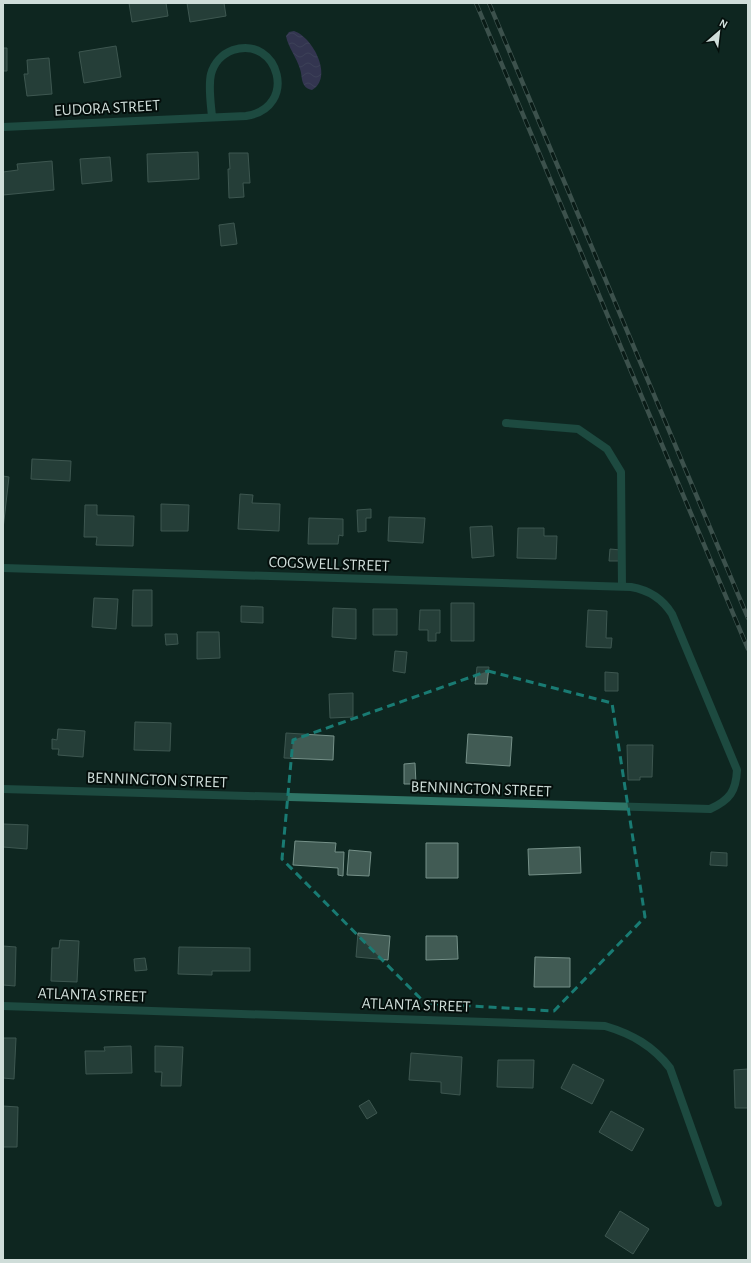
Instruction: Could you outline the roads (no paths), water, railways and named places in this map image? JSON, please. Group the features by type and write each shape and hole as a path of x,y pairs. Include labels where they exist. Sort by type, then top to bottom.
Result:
{"street":[{"name":"EUDORA STREET","path":"3,127 212,117 253,115 267,108 276,95 278,79 276,71 268,57 253,50 237,49 229,51 217,62 213,68 210,83 212,117"},
{"path":"506,423 578,429 608,449 621,472 622,586"},
{"name":"COGSWELL STREET","path":"3,568 622,586 642,589 653,594"},
{"name":"BENNINGTON STREET","path":"3,789 710,809 722,803 731,794 736,783 737,770 672,614 661,599 653,594"},
{"name":"ATLANTA STREET","path":"3,1006 605,1026 624,1032 644,1043 659,1054 670,1068 718,1203"}],"water":[{"path":"294,31 308,41 318,58 321,68 321,77 318,84 312,90 307,88 302,81 299,65 287,40 286,36 289,32"}],"railway":[{"path":"476,3 748,649"},
{"path":"489,3 748,618"}]}
